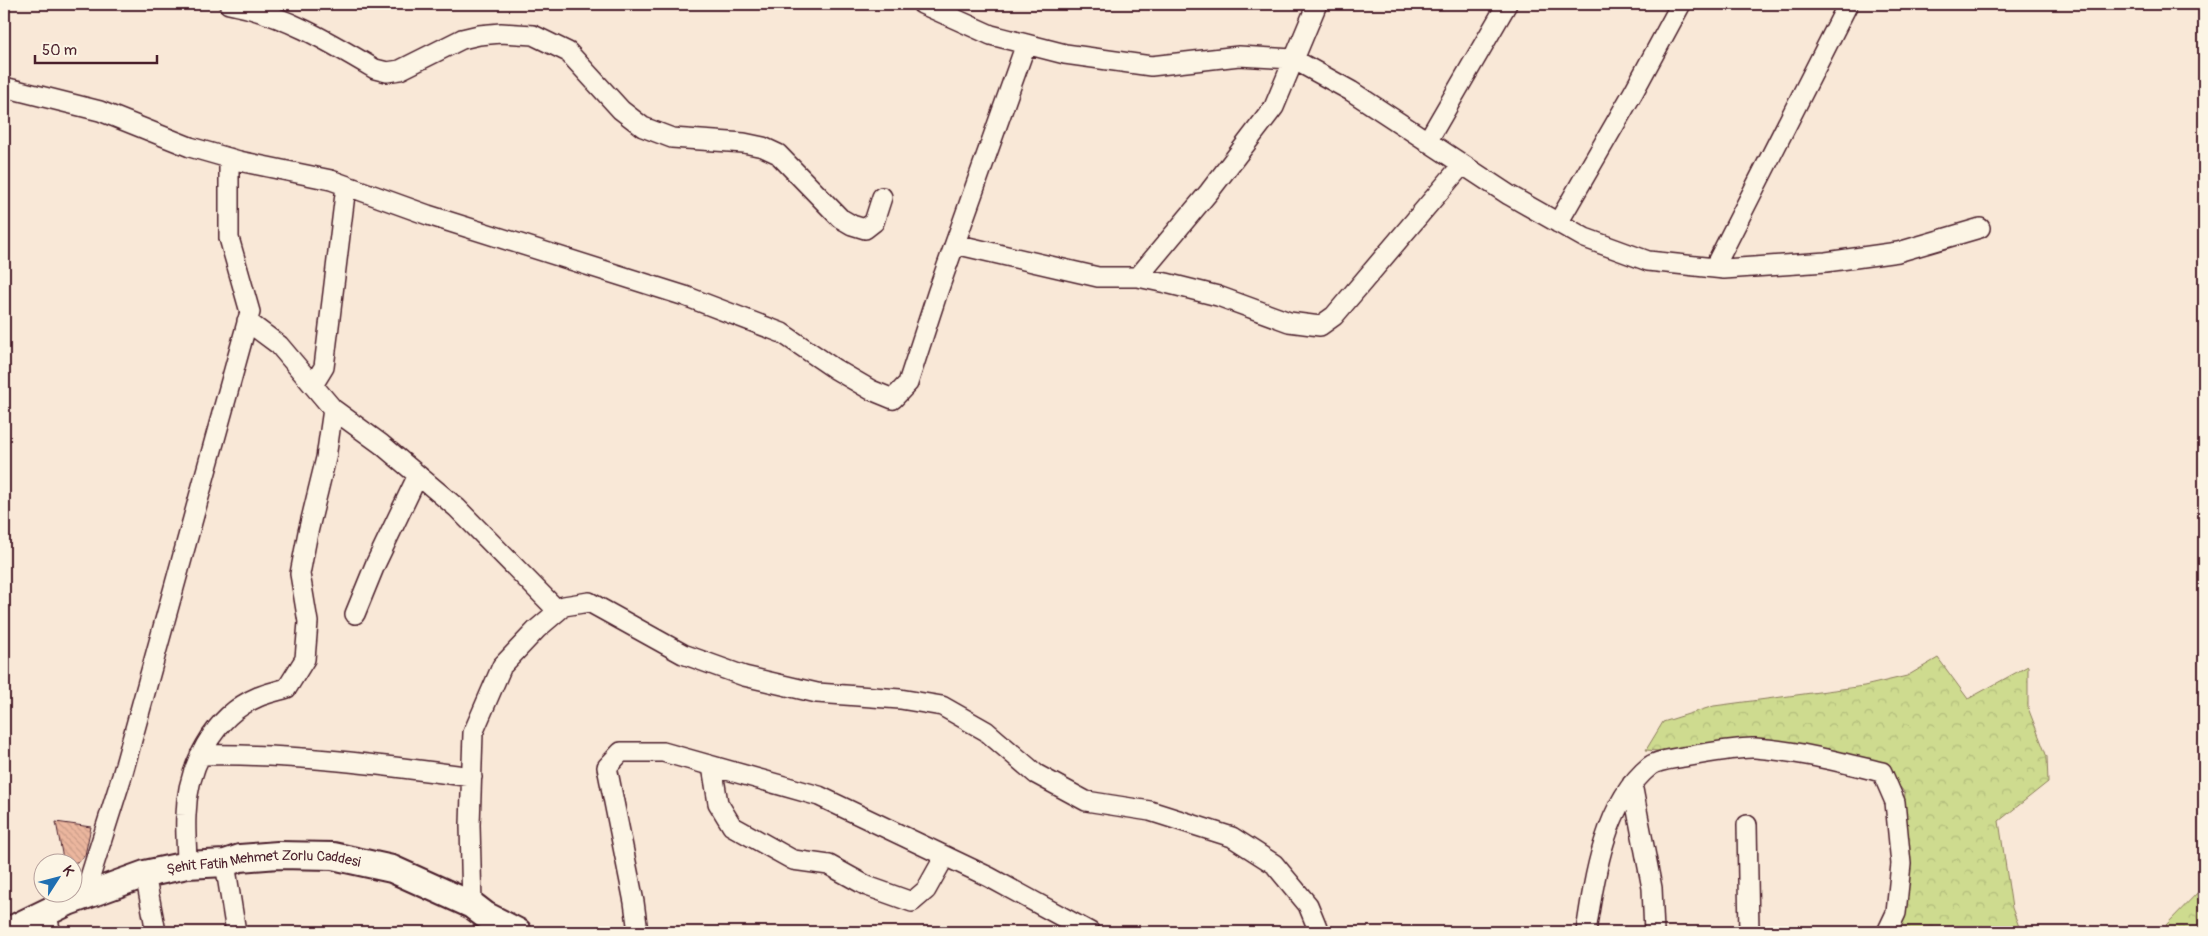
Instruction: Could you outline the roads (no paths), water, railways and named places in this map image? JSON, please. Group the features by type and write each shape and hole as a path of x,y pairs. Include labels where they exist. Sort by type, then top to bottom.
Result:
{"main road":[{"name":"Şehit Fatih Mehmet Zorlu Caddesi","path":"6,932 48,923 84,896 145,874 187,865 225,863 240,858 278,855 333,856 392,869 472,905 485,915 518,932"}],"street":[{"path":"229,4 271,14 305,28 375,69 387,72 400,70 462,39 501,32 532,35 568,52 622,110 643,127 672,138 744,142 763,147 778,154 840,218 852,226 865,229 874,222 882,197"},
{"path":"922,4 991,35 1065,54 1151,66 1239,56 1293,59 1351,91 1509,195 1558,223 1585,238 1648,261 1724,269 1826,262 1898,252 1980,228"},
{"path":"1138,277 1209,192 1274,107 1317,4"},
{"path":"1427,142 1507,4"},
{"path":"1558,223 1634,91 1681,4"},
{"path":"1714,268 1848,4"},
{"path":"4,87 100,111 190,147 229,158 331,180 428,214 685,296 782,333 834,369 871,390 893,399 908,383 1026,44"},
{"path":"84,896 122,776 250,312 229,238 229,158"},
{"path":"955,244 1098,277 1138,277 1218,296 1289,322 1320,326 1334,316 1462,165"},
{"path":"313,385 324,367 346,186"},
{"path":"247,321 279,345 333,409 381,444 457,508 558,611"},
{"path":"187,865 186,813 193,771 208,740 232,712 258,697 287,688 305,659 308,622 300,574 326,458 333,409"},
{"path":"356,614 375,565 418,475"},
{"path":"472,905 470,825 473,733 502,666 537,629 564,606 590,602 683,654 744,676 817,693 900,699 942,706 986,732 1036,774 1086,801 1150,811 1232,837 1274,864 1308,905 1320,932"},
{"path":"1586,932 1599,856 1617,810 1632,784 1652,764 1695,755 1754,748 1820,758 1882,772 1895,802 1901,864 1896,913 1887,932"},
{"path":"638,932 634,902 607,767 620,752 662,752 819,796 989,877 1090,932"},
{"path":"200,755 229,754 383,765 472,777"},
{"path":"712,766 718,803 732,826 793,860 829,865 867,886 912,902 926,890 945,856"},
{"path":"1632,784 1652,888 1654,932"},
{"path":"1746,825 1749,932"},
{"path":"225,863 236,932"},
{"path":"145,874 156,932"}]}
